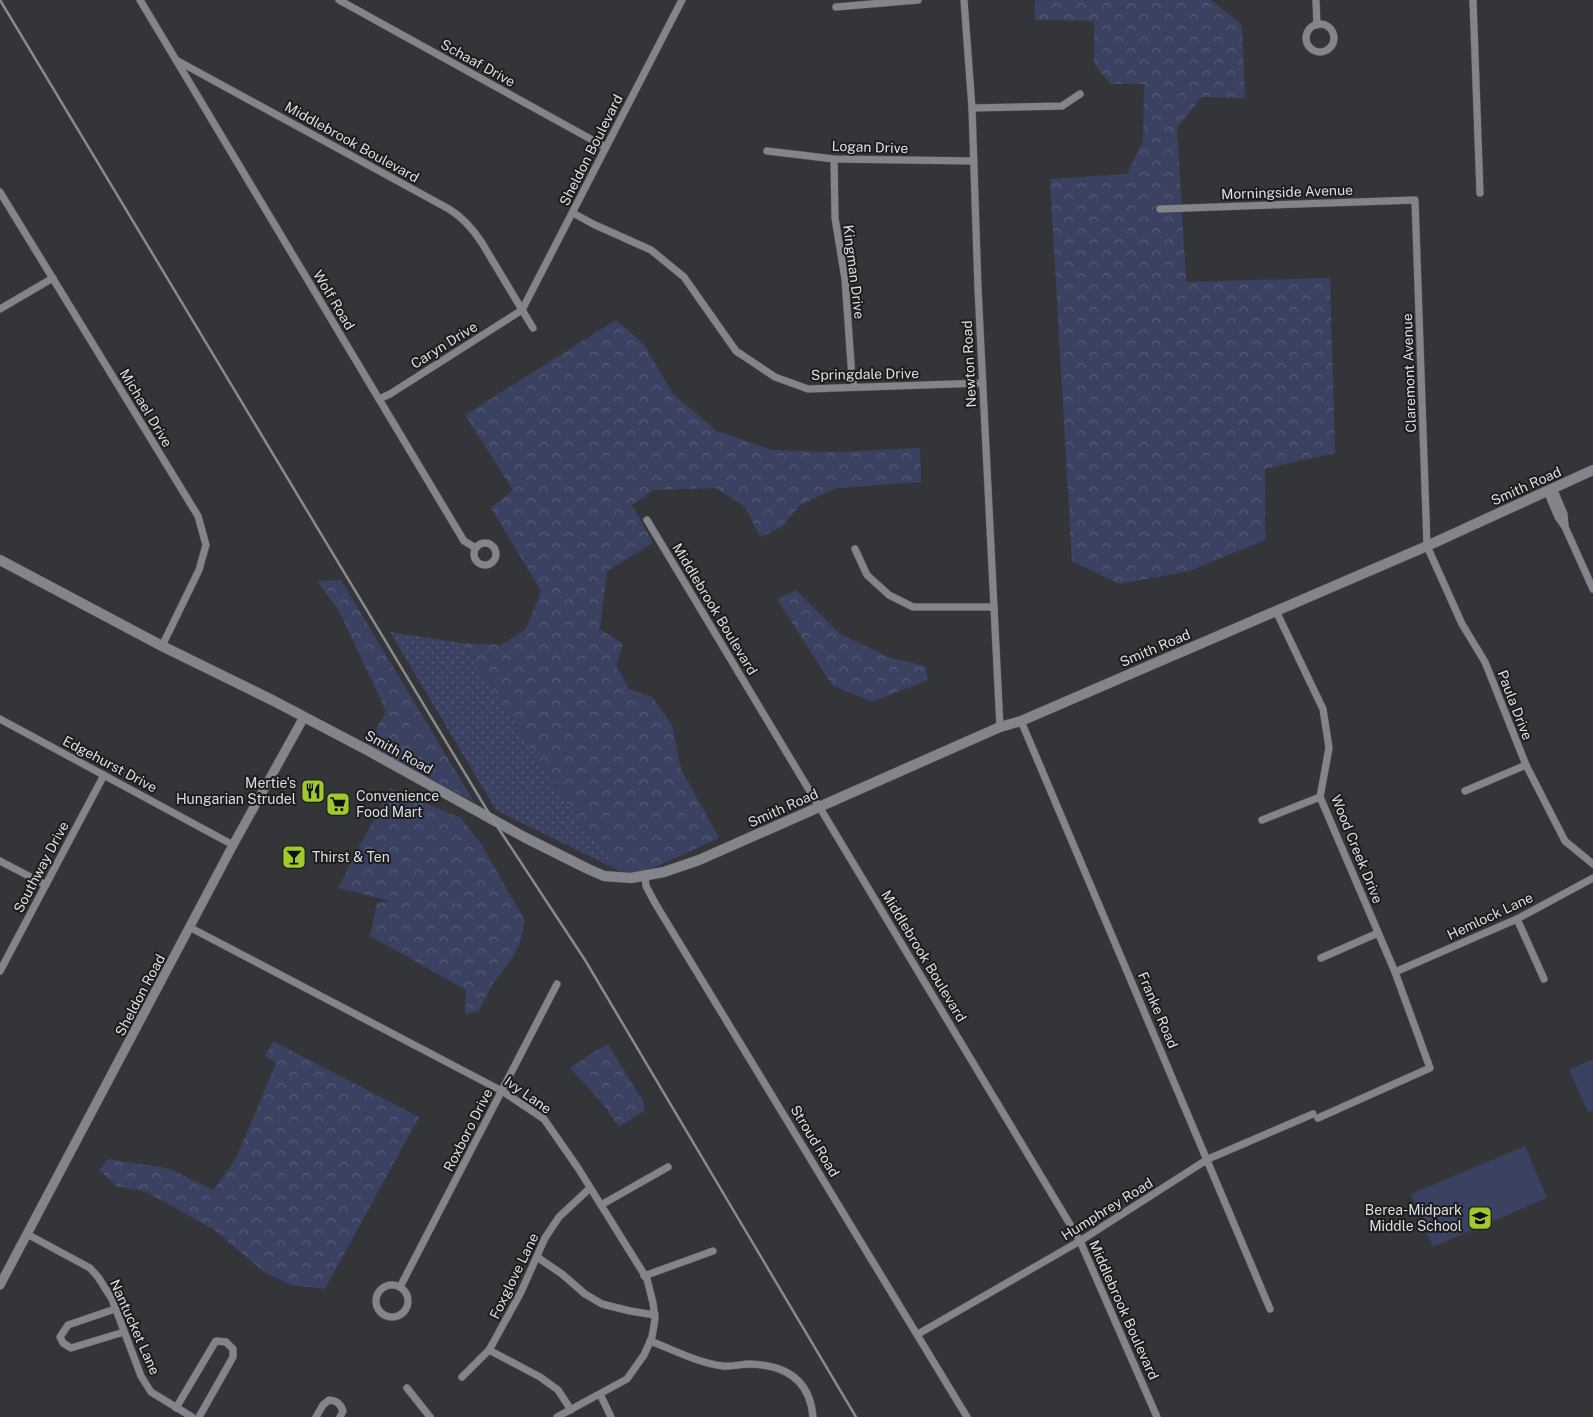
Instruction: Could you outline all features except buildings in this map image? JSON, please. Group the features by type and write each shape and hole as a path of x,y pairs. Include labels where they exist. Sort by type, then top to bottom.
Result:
{"main road":[{"name":"Smith Road","path":"0,560 162,646 274,700 524,837 588,869 604,876 616,878 646,876 677,869 1000,727 1021,721 1427,546 1593,470"}],"street":[{"path":"140,0 176,60"},
{"name":"Schaaf Drive","path":"339,0 605,147"},
{"name":"Sheldon Boulevard","path":"522,310 574,213 605,147 682,0"},
{"path":"836,7 918,0"},
{"name":"Newton Road","path":"964,0 972,108 1000,727"},
{"path":"1314,0 1317,25"},
{"path":"1473,0 1480,193"},
{"name":"Middlebrook Boulevard","path":"176,60 456,214 474,231 533,328"},
{"name":"Wolf Road","path":"176,60 464,541 476,548"},
{"path":"972,108 1062,106 1080,94"},
{"name":"Logan Drive","path":"767,151 834,159 974,161"},
{"name":"Kingman Drive","path":"834,159 834,218 845,279 854,388"},
{"name":"Michael Drive","path":"0,192 198,516 206,544 199,570 162,646"},
{"name":"Morningside Avenue","path":"1160,210 1415,200"},
{"name":"Claremont Avenue","path":"1415,200 1427,546"},
{"name":"Springdale Drive","path":"574,213 651,250 684,276 736,351 775,377 808,389 983,383"},
{"path":"0,309 52,278"},
{"name":"Caryn Drive","path":"379,399 390,394 522,310"},
{"path":"1550,490 1558,517 1565,527 1593,589"},
{"name":"Middlebrook Boulevard","path":"647,520 1080,1241 1157,1417"},
{"name":"Paula Drive","path":"1427,546 1462,624 1485,662 1526,765 1565,841 1593,864"},
{"path":"855,549 867,575 889,595 913,607 994,607"},
{"name":"Wood Creek Drive","path":"1276,611 1323,709 1328,748 1320,797 1395,972 1430,1068"},
{"name":"Sheldon Road","path":"0,1285 191,928 233,845 304,717"},
{"name":"Edgehurst Drive","path":"0,719 233,845"},
{"name":"Franke Road","path":"1021,721 1270,1309"},
{"path":"1465,791 1526,765"},
{"name":"Southway Drive","path":"0,971 104,775"},
{"path":"1262,820 1320,797"},
{"path":"0,861 46,885"},
{"name":"Stroud Road","path":"646,876 648,892 967,1417"},
{"name":"Hemlock Lane","path":"1395,972 1517,918 1593,878"},
{"path":"1517,918 1544,979"},
{"name":"Ivy Lane","path":"191,928 502,1090 544,1119 590,1188 644,1276 653,1302 655,1315 650,1342 644,1355 627,1379 557,1417"},
{"path":"1321,958 1378,933"},
{"name":"Roxboro Drive","path":"400,1287 557,984"},
{"name":"Humphrey Road","path":"918,1334 1080,1241 1208,1159 1430,1068"},
{"path":"601,1206 668,1167"},
{"name":"Foxglove Lane","path":"462,1377 489,1350 521,1292 545,1238 559,1217 590,1188"},
{"name":"Nantucket Lane","path":"28,1234 90,1268 98,1276 112,1299 141,1376 151,1392 192,1417"},
{"path":"644,1276 713,1251"},
{"path":"537,1257 562,1274 585,1294 602,1304 655,1315"},
{"path":"390,1285 400,1287 408,1300 405,1310 391,1317 382,1313 376,1304 378,1294 390,1285"},
{"path":"115,1309 68,1325 60,1337 63,1343 71,1348 124,1332"},
{"path":"176,1408 216,1341 226,1342 234,1350 233,1357 200,1417"},
{"path":"650,1342 702,1361 724,1366 768,1365 784,1370 806,1388 812,1404 812,1417"},
{"path":"489,1350 540,1376 558,1390 571,1410"},
{"path":"407,1388 430,1417"},
{"path":"600,1394 612,1417"},
{"path":"316,1417 323,1405 329,1400 335,1400 341,1405 343,1411 340,1417"}],"green space":[{"path":"1035,0 1211,0 1242,25 1245,98 1202,97 1177,128 1186,282 1330,278 1335,453 1265,469 1265,540 1190,571 1119,584 1072,561 1050,179 1127,174 1143,141 1144,84 1111,84 1094,64 1094,21 1035,20"},
{"path":"616,320 643,343 673,394 717,431 772,450 835,452 920,448 921,482 838,488 800,505 782,527 760,537 745,507 716,488 654,490 632,505 653,543 607,571 600,629 623,644 616,666 629,689 652,697 672,725 681,769 719,838 638,875 618,870 569,807 462,643 501,645 526,629 541,591 491,508 513,490 465,415"},
{"path":"341,580 474,802 368,745 386,711 340,613 317,581"},
{"path":"796,590 839,633 888,657 925,666 928,680 872,702 832,685 777,599"},
{"path":"390,632 462,643 569,807 618,870 496,810"},
{"path":"390,788 461,818 481,844 525,921 519,945 512,959 494,982 478,1012 465,1014 466,990 370,936 377,903 390,901 338,888"},
{"path":"273,1041 419,1117 325,1289 292,1285 264,1272 213,1229 146,1192 116,1186 99,1170 108,1159 167,1168 214,1190 237,1156 276,1063 265,1056"},
{"path":"608,1044 644,1103 644,1111 619,1127 602,1103 570,1068"},
{"path":"1593,1059 1593,1110 1588,1112 1569,1070"},
{"path":"1525,1146 1547,1198 1433,1247 1411,1194"}],"railway":[{"path":"0,0 493,820 585,960 856,1417"}],"place":[{"name":"Mertie's Hungarian Strudel","path":"313,791"},
{"name":"Convenience Food Mart","path":"338,804"},
{"name":"Thirst & Ten","path":"294,857"},
{"name":"Berea-Midpark Middle School","path":"1480,1218"}]}
